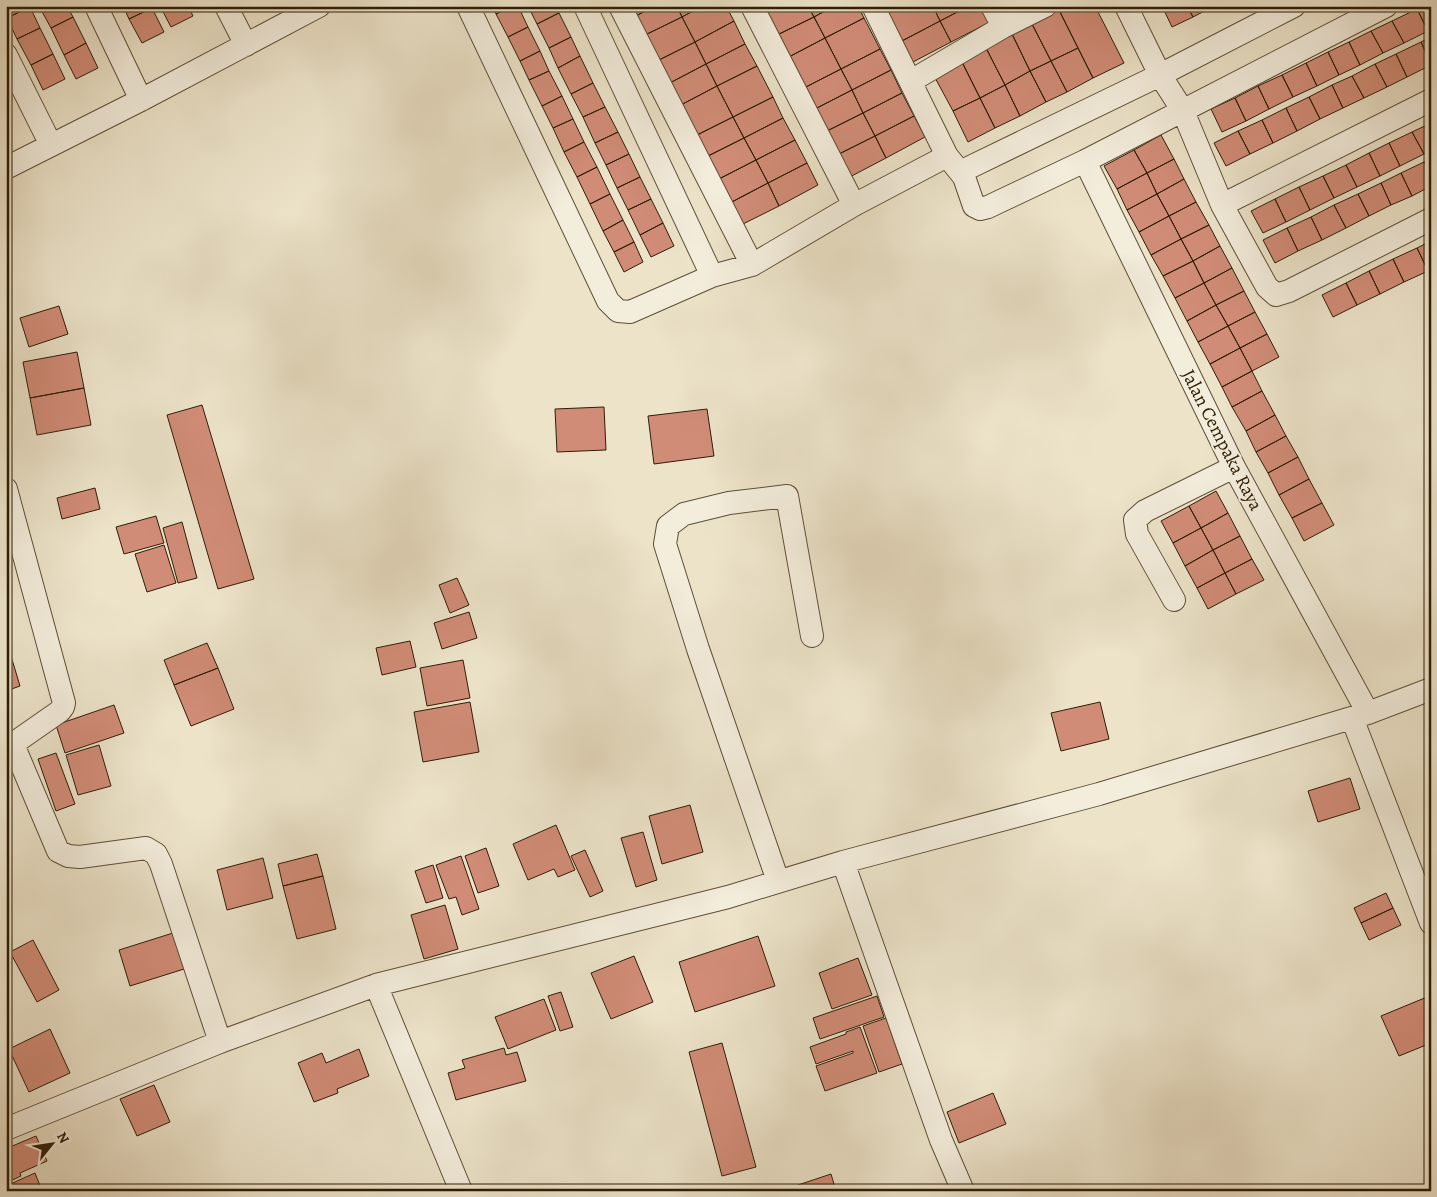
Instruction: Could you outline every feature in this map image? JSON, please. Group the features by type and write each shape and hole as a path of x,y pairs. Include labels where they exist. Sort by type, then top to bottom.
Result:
{"street":[{"path":"96,6 141,100"},
{"path":"226,6 246,45"},
{"path":"6,168 141,100 319,6"},
{"path":"468,6 608,301 618,311 630,312 712,276 752,265 854,205 957,168 1161,76 1294,6"},
{"path":"585,6 712,276"},
{"path":"620,6 752,265"},
{"path":"752,6 854,205"},
{"path":"873,6 957,168 974,206 980,209 988,207 1085,161 1386,6"},
{"path":"992,6 1003,27"},
{"path":"911,81 1003,27 1045,6"},
{"path":"1126,6 1161,76 1182,110 1222,205 1267,287 1276,295 1289,291 1431,219"},
{"path":"6,55 52,145"},
{"path":"1222,205 1431,100"},
{"name":"Jalan Cempaka Raya","path":"1085,161 1234,467 1360,716 1431,923"},
{"path":"1174,600 1136,534 1135,520 1145,511 1234,467"},
{"path":"6,489 64,703 60,711 17,741 15,749 58,851 68,856 80,858 146,848 156,854 161,864 220,1042"},
{"path":"778,881 665,544 668,526 684,514 729,503 787,496 812,636"},
{"path":"6,1129 220,1042 376,985 720,899 842,862 1099,794 1360,716 1431,689"},
{"path":"842,862 941,1140 964,1191"},
{"path":"376,985 461,1191"}],"building":[{"path":"6,6 29,6 30,7 7,18"},
{"path":"44,6 67,6 73,17 51,28 40,8"},
{"path":"123,6 151,6 152,8 129,19"},
{"path":"160,6 188,6 193,16 171,27"},
{"path":"493,6 512,6 496,14"},
{"path":"512,6 518,6 528,27 508,37 496,14"},
{"path":"528,6 556,6 559,13 537,24"},
{"path":"626,6 655,6 632,18"},
{"path":"655,6 677,6 682,17 641,37 632,18"},
{"path":"677,6 702,6 682,17"},
{"path":"702,6 726,6 734,21 695,42 682,17"},
{"path":"757,6 777,6 762,14"},
{"path":"777,6 808,6 814,17 773,37 762,14"},
{"path":"808,6 834,6 814,17"},
{"path":"834,6 858,6 864,18 825,38 814,17"},
{"path":"894,6 933,6 940,21 900,42 884,11"},
{"path":"933,6 969,6 940,21"},
{"path":"969,6 982,6 990,22 951,42 940,21"},
{"path":"1067,6 1095,6 1124,63 1093,78 1059,10"},
{"path":"1162,6 1187,6 1193,17 1172,27"},
{"path":"1187,6 1214,6 1193,17"},
{"path":"1422,6 1431,6 1431,30 1428,31 1417,9"},
{"path":"30,7 40,28 17,39 7,18"},
{"path":"152,8 164,32 142,43 129,19"},
{"path":"1417,9 1428,31 1404,43 1392,21"},
{"path":"1059,10 1078,48 1051,61 1032,24"},
{"path":"559,13 571,37 549,48 537,24"},
{"path":"73,17 86,43 64,55 51,28"},
{"path":"682,17 695,42 655,62 641,37"},
{"path":"814,17 825,38 785,59 773,37"},
{"path":"864,18 880,49 841,69 825,38"},
{"path":"734,21 745,44 706,64 695,42"},
{"path":"940,21 951,42 911,63 900,42"},
{"path":"1392,21 1404,43 1383,53 1371,31"},
{"path":"1032,24 1051,61 1030,71 1012,34"},
{"path":"528,27 540,51 520,61 508,37"},
{"path":"40,28 53,54 31,65 17,39"},
{"path":"1371,31 1383,53 1360,65 1349,42"},
{"path":"1012,34 1030,71 1005,85 986,48"},
{"path":"571,37 580,56 558,68 549,48"},
{"path":"1431,37 1431,63 1421,42"},
{"path":"825,38 841,69 800,90 785,59"},
{"path":"695,42 706,64 666,85 655,62"},
{"path":"1349,42 1360,65 1339,75 1328,52"},
{"path":"1421,42 1431,65 1407,77 1396,54"},
{"path":"86,43 98,68 76,79 64,55"},
{"path":"745,44 757,66 717,86 706,64"},
{"path":"986,48 1005,85 980,98 961,60"},
{"path":"1078,48 1093,78 1067,92 1051,61"},
{"path":"880,49 891,70 852,90 841,69"},
{"path":"540,51 549,71 529,80 520,61"},
{"path":"1328,52 1339,75 1317,86 1306,63"},
{"path":"53,54 65,79 43,90 31,65"},
{"path":"1396,54 1407,77 1387,87 1375,64"},
{"path":"580,56 593,83 571,94 558,68"},
{"path":"961,60 980,98 953,111 933,74"},
{"path":"1051,61 1067,92 1046,102 1030,71"},
{"path":"1306,63 1317,86 1293,97 1282,75"},
{"path":"706,64 717,86 677,107 666,85"},
{"path":"1375,64 1387,87 1364,98 1352,76"},
{"path":"757,66 773,97 733,117 717,86"},
{"path":"841,69 852,90 811,111 800,90"},
{"path":"891,70 902,93 863,113 852,90"},
{"path":"549,71 562,96 542,106 529,80"},
{"path":"1030,71 1046,102 1020,116 1005,85"},
{"path":"1282,75 1293,97 1269,109 1258,86"},
{"path":"1352,76 1364,98 1343,108 1332,85"},
{"path":"593,83 605,107 583,117 571,94"},
{"path":"1005,85 1020,116 995,128 980,98"},
{"path":"1332,85 1343,108 1320,119 1309,97"},
{"path":"717,86 733,117 693,137 677,107"},
{"path":"1258,86 1269,109 1246,121 1235,98"},
{"path":"852,90 863,113 823,133 811,111"},
{"path":"902,93 914,116 875,136 863,113"},
{"path":"562,96 573,119 553,128 542,106"},
{"path":"773,97 783,118 744,138 733,117"},
{"path":"1309,97 1320,119 1297,131 1286,108"},
{"path":"980,98 995,128 968,142 953,111"},
{"path":"1235,98 1246,121 1222,132 1211,109"},
{"path":"605,107 618,132 595,143 583,117"},
{"path":"1286,108 1297,131 1273,143 1262,120"},
{"path":"863,113 875,136 835,156 823,133"},
{"path":"914,116 925,137 886,158 875,136"},
{"path":"733,117 744,138 704,158 693,137"},
{"path":"783,118 795,140 756,160 744,138"},
{"path":"573,119 584,142 564,152 553,128"},
{"path":"1262,120 1273,143 1250,154 1238,131"},
{"path":"1431,123 1431,151 1424,154 1412,132"},
{"path":"1238,131 1250,154 1226,166 1214,143"},
{"path":"618,132 629,154 606,165 595,143"},
{"path":"1412,132 1424,154 1400,166 1389,143"},
{"path":"1161,135 1174,159 1147,173 1134,150"},
{"path":"875,136 886,158 846,179 835,156"},
{"path":"744,138 756,160 715,181 704,158"},
{"path":"795,140 807,163 768,183 756,160"},
{"path":"584,142 597,167 577,177 564,152"},
{"path":"1389,143 1400,166 1380,176 1369,153"},
{"path":"1134,150 1147,173 1117,189 1104,166"},
{"path":"1369,153 1380,176 1357,187 1346,165"},
{"path":"629,154 640,177 617,188 606,165"},
{"path":"1431,158 1431,175 1424,162"},
{"path":"1174,159 1184,179 1157,194 1147,173"},
{"path":"756,160 768,183 728,204 715,181"},
{"path":"1424,162 1431,175 1431,186 1412,196 1401,173"},
{"path":"807,163 818,185 779,206 768,183"},
{"path":"1346,165 1357,187 1334,198 1323,176"},
{"path":"597,167 610,194 590,204 577,177"},
{"path":"1147,173 1157,194 1127,210 1117,189"},
{"path":"1401,173 1412,196 1391,205 1381,183"},
{"path":"1323,176 1334,198 1310,210 1299,187"},
{"path":"640,177 651,199 628,210 617,188"},
{"path":"1184,179 1196,202 1169,216 1157,194"},
{"path":"768,183 779,206 739,226 728,204"},
{"path":"1381,183 1391,205 1369,216 1358,194"},
{"path":"1299,187 1310,210 1286,222 1275,199"},
{"path":"610,194 623,220 603,231 590,204"},
{"path":"1157,194 1169,216 1139,232 1127,210"},
{"path":"1358,194 1369,216 1346,228 1334,205"},
{"path":"651,199 663,223 640,235 628,210"},
{"path":"1275,199 1286,222 1263,233 1251,211"},
{"path":"1196,202 1209,225 1181,239 1169,216"},
{"path":"1334,205 1346,228 1322,240 1311,217"},
{"path":"1169,216 1181,239 1151,255 1139,232"},
{"path":"1311,217 1322,240 1298,251 1287,228"},
{"path":"623,220 634,242 614,252 603,231"},
{"path":"663,223 674,246 651,257 640,235"},
{"path":"1209,225 1220,246 1193,261 1181,239"},
{"path":"1287,228 1298,251 1275,263 1263,240"},
{"path":"1181,239 1193,261 1163,276 1151,255"},
{"path":"1431,241 1431,269 1428,271 1417,248"},
{"path":"634,242 643,262 624,272 614,252"},
{"path":"1220,246 1232,268 1204,283 1193,261"},
{"path":"1417,248 1428,271 1404,282 1393,259"},
{"path":"1393,259 1404,282 1380,294 1369,271"},
{"path":"1193,261 1204,283 1175,298 1163,276"},
{"path":"1232,268 1244,291 1216,305 1204,283"},
{"path":"1369,271 1380,294 1357,305 1346,283"},
{"path":"1204,283 1216,305 1187,321 1175,298"},
{"path":"1346,283 1357,305 1333,317 1322,295"},
{"path":"1244,291 1255,312 1228,326 1216,305"},
{"path":"1216,305 1228,326 1198,342 1187,321"},
{"path":"59,306 68,334 29,347 20,318"},
{"path":"1255,312 1267,334 1240,348 1228,326"},
{"path":"1228,326 1240,348 1210,364 1198,342"},
{"path":"1267,334 1279,357 1252,371 1240,348"},
{"path":"1240,348 1252,371 1222,387 1210,364"},
{"path":"77,352 84,388 30,398 23,362"},
{"path":"1252,371 1262,391 1232,407 1222,387"},
{"path":"84,388 91,425 37,435 30,398"},
{"path":"1262,391 1275,415 1246,431 1232,407"},
{"path":"202,405 254,579 218,589 167,415"},
{"path":"604,407 606,450 557,452 555,409"},
{"path":"707,409 714,456 654,464 648,416"},
{"path":"1275,415 1286,436 1256,452 1246,431"},
{"path":"1286,436 1298,457 1268,473 1256,452"},
{"path":"1298,457 1309,479 1279,495 1268,473"},
{"path":"1309,479 1322,503 1292,518 1279,495"},
{"path":"95,488 100,509 62,519 57,498"},
{"path":"1216,491 1228,513 1201,528 1189,506"},
{"path":"1322,503 1334,525 1304,541 1292,518"},
{"path":"1189,506 1201,528 1173,543 1161,521"},
{"path":"1228,513 1240,536 1213,550 1201,528"},
{"path":"156,516 164,543 124,554 116,527"},
{"path":"6,521 11,545 6,546"},
{"path":"182,522 197,578 178,583 163,528"},
{"path":"1201,528 1213,550 1185,566 1173,543"},
{"path":"1240,536 1252,559 1225,573 1213,550"},
{"path":"164,545 176,583 147,592 135,554"},
{"path":"1213,550 1225,573 1197,588 1185,566"},
{"path":"1252,559 1264,580 1236,594 1225,573"},
{"path":"1225,573 1236,594 1208,609 1197,588"},
{"path":"457,578 469,605 450,613 439,585"},
{"path":"469,612 477,638 442,649 434,623"},
{"path":"410,641 416,667 382,675 376,648"},
{"path":"207,643 218,668 174,685 164,660"},
{"path":"11,656 20,686 6,691 6,658"},
{"path":"463,660 470,698 427,706 420,668"},
{"path":"218,668 234,709 191,726 174,685"},
{"path":"470,702 479,752 423,762 414,712"},
{"path":"1100,702 1109,739 1061,751 1051,713"},
{"path":"114,705 124,733 65,753 56,725"},
{"path":"99,745 111,786 78,795 66,755"},
{"path":"56,753 75,804 56,811 38,759"},
{"path":"1350,778 1360,809 1318,822 1308,791"},
{"path":"690,805 703,852 662,864 649,816"},
{"path":"556,825 575,870 558,877 554,869 528,880 513,844"},
{"path":"643,832 657,880 636,887 621,838"},
{"path":"486,848 499,886 478,893 465,856"},
{"path":"585,850 603,891 590,897 571,856"},
{"path":"317,854 323,876 283,886 278,864"},
{"path":"461,856 479,909 462,915 456,897 449,899 436,865"},
{"path":"263,858 273,898 227,910 217,870"},
{"path":"433,865 443,898 426,903 415,871"},
{"path":"323,876 336,929 297,939 283,886"},
{"path":"1386,893 1393,908 1361,923 1354,908"},
{"path":"445,905 458,949 424,959 411,915"},
{"path":"1393,908 1401,925 1369,940 1361,923"},
{"path":"173,933 184,969 130,986 119,950"},
{"path":"758,936 775,986 695,1012 679,962"},
{"path":"33,940 59,990 37,1002 10,952"},
{"path":"634,956 653,1002 611,1019 591,973"},
{"path":"858,958 872,995 832,1009 819,973"},
{"path":"561,992 573,1027 560,1031 548,996"},
{"path":"877,996 884,1017 820,1039 813,1018"},
{"path":"1427,997 1431,1006 1431,1043 1399,1056 1381,1016"},
{"path":"544,999 556,1030 508,1049 495,1017"},
{"path":"886,1018 902,1064 879,1072 863,1026"},
{"path":"860,1027 877,1073 825,1091 816,1066 853,1053 853,1051 816,1064 810,1047"},
{"path":"50,1029 70,1073 29,1092 9,1049"},
{"path":"722,1043 756,1167 722,1176 689,1052"},
{"path":"504,1048 506,1055 517,1052 526,1081 456,1100 448,1073 465,1068 462,1060"},
{"path":"359,1049 369,1076 337,1089 338,1093 314,1102 298,1063 322,1053 326,1063"},
{"path":"154,1085 170,1122 137,1136 120,1099"},
{"path":"993,1093 1006,1124 959,1143 947,1112"},
{"path":"36,1136 47,1161 20,1173 21,1176 6,1183 6,1139 10,1147"},
{"path":"35,1173 42,1191 6,1191 6,1186"},
{"path":"831,1174 836,1191 780,1191"}]}
